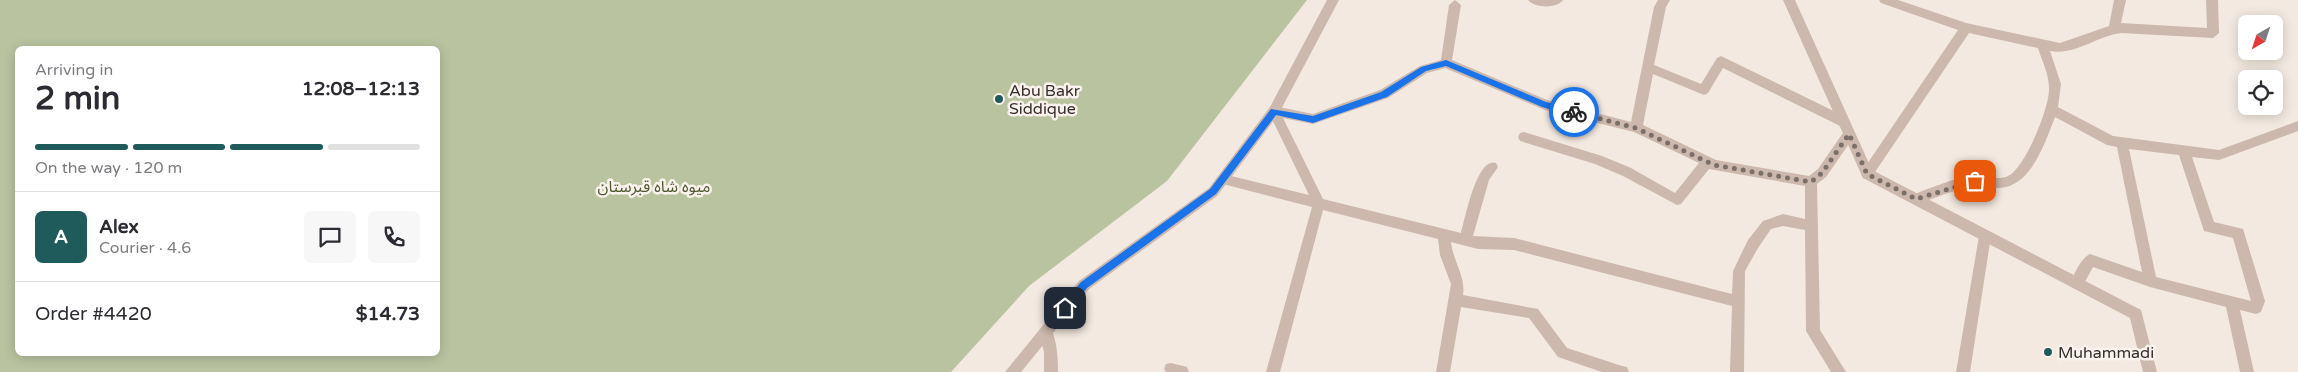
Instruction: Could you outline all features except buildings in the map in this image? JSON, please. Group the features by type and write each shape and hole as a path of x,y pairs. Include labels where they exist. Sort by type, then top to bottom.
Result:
{"street":[{"path":"1012,372 1084,285 1213,192 1274,111 1333,0"},
{"path":"1534,0 1555,2 1557,0"},
{"path":"1636,128 1660,8 1664,0"},
{"path":"1789,0 1867,174 2136,314 2150,372"},
{"path":"1885,0 1966,28 2060,48 2073,46 2082,39 2114,28 2213,33 2212,0"},
{"path":"2114,28 2120,0"},
{"path":"1446,63 1455,5"},
{"path":"1867,174 1966,28"},
{"path":"1916,199 1975,181 1994,184 2010,181 2017,176 2031,158 2055,96 2054,80 2043,45"},
{"path":"1648,68 1704,90 1722,61 1847,128"},
{"path":"1274,111 1313,119 1384,94 1424,69 1446,63 1545,105 1636,128 1714,165 1811,182 1822,173 1847,128"},
{"path":"2051,109 2111,141 2219,155 2298,126"},
{"path":"1273,372 1319,203 1274,111"},
{"path":"1524,137 1598,160 1628,172 1677,200 1707,162"},
{"path":"2122,143 2150,281"},
{"path":"2077,283 2090,260 2150,281 2256,308 2258,301 2238,233 2209,227 2184,150"},
{"path":"1465,240 1484,178 1492,167"},
{"path":"1222,179 1478,244 1514,244 1739,302"},
{"path":"1811,182 1813,331 1839,372"},
{"path":"1737,372 1739,270 1753,244 1767,226 1783,220 1811,226"},
{"path":"1443,372 1458,284 1446,255 1444,235"},
{"path":"1962,372 1985,236"},
{"path":"1455,300 1533,313 1563,353 1622,372"},
{"path":"2232,302 2247,372"},
{"path":"1046,332 1051,352 1051,372"}],"green space":[{"name":"میوہ شاہ قبرستان","path":"0,0 1307,0 1167,181 1029,286 951,372 0,372"}],"way so far":[{"path":"1574,112 1636,128 1714,165 1811,182 1822,173 1849,134 1867,174 1916,199 1975,181"}],"place":[{"name":"Abu Bakr Siddique","path":"999,99"},
{"name":"Muhammadi","path":"2048,352"}],"route":[{"path":"1065,308 1084,285 1213,192 1274,111 1313,119 1384,94 1424,69 1446,63 1545,105 1574,112"}]}
